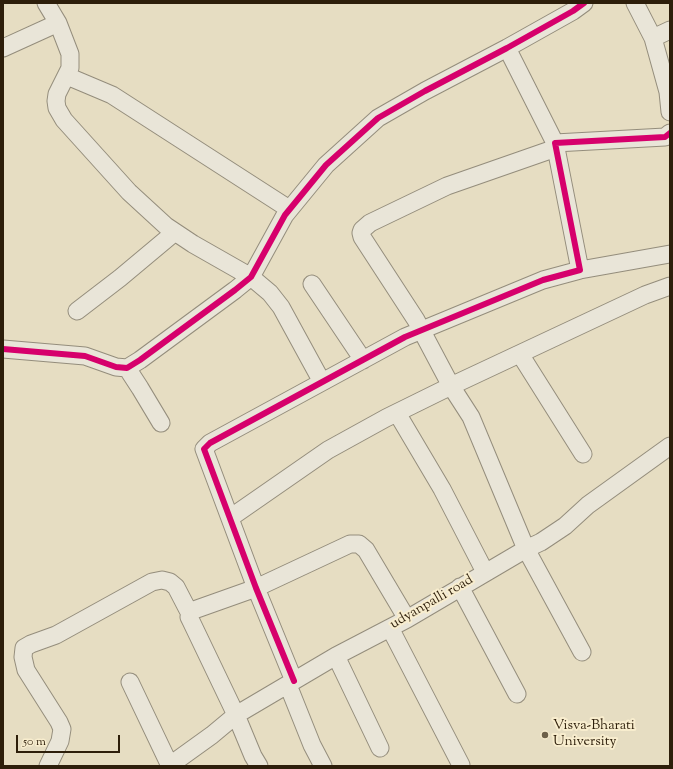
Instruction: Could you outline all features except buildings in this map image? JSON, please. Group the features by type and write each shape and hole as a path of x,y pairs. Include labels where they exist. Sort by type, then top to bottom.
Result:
{"street":[{"path":"46,3 58,23 70,54 70,68 57,94 56,101 57,108 64,120 129,192 166,226 193,244 250,276 270,293 281,307 322,382"},
{"path":"3,349 85,356 127,368 235,290 250,276 284,215 326,165 378,118 425,91 507,48 573,11 584,3"},
{"path":"635,3 653,38 668,92 670,112"},
{"path":"3,48 58,23"},
{"path":"653,38 670,30"},
{"path":"507,48 555,145 580,270"},
{"path":"67,76 112,96 289,209"},
{"path":"582,652 526,548 471,417 451,386 416,320 362,237 361,233 362,230 370,223 447,186 555,145 666,136 670,133"},
{"path":"77,312 175,232"},
{"path":"323,766 312,745 291,683 204,450 210,443 405,337 543,280 580,270 670,254"},
{"path":"312,284 363,360"},
{"path":"230,518 328,450 397,413 644,295 670,286"},
{"path":"520,354 582,454"},
{"path":"127,368 161,423"},
{"path":"397,413 442,489 485,572"},
{"name":"udyanpalli road","path":"169,766 212,735 236,714 336,656 407,619 526,548 542,542 565,526 588,505 670,446"},
{"path":"190,614 194,610 256,588 350,544 359,544 366,550 407,619"},
{"path":"48,766 60,741 62,729 26,670 22,658 24,648 56,635 152,582 162,580 170,582 176,587 190,614 189,617 236,714 259,766"},
{"path":"460,587 517,694"},
{"path":"390,628 461,765"},
{"path":"336,656 380,748"},
{"path":"130,682 169,766"}],"cycle path":[{"path":"3,349 85,356 116,367 127,368 140,360 251,277 285,215 326,165 378,118 425,91 507,48 573,11 584,3"},
{"path":"294,681 256,588 204,449 210,443 405,337 543,280 580,270 555,143 665,137 670,133"}],"place":[{"name":"Visva-Bharati University","path":"545,735"}]}
